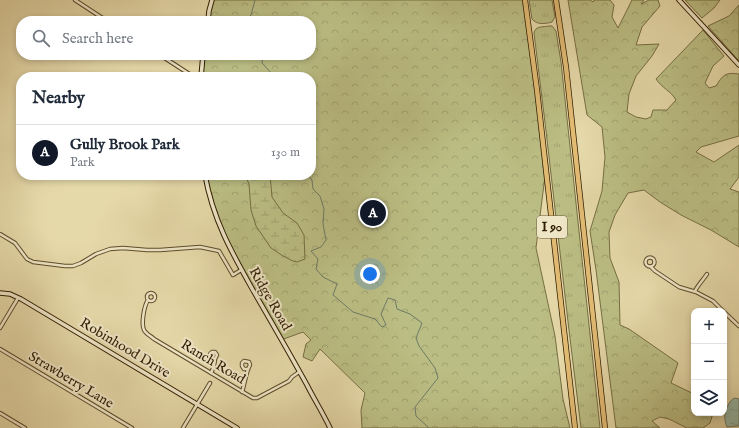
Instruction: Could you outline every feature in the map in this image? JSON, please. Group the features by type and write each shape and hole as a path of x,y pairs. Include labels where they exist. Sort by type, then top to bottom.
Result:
{"highway":[{"name":"I 90","path":"525,0 537,90 575,428"},
{"name":"I 90","path":"556,0 566,67 605,428"}],"main road":[{"path":"208,16 212,0"},
{"path":"679,0 739,65"},
{"path":"202,72 203,60"},
{"name":"Ridge Road","path":"206,180 219,226 241,270 300,372 330,428"},
{"name":"Robinhood Drive","path":"0,293 10,294 18,298 237,428"}],"street":[{"path":"75,0 99,16"},
{"path":"168,60 186,72"},
{"path":"0,234 15,243 27,259 41,264 74,266 96,254 110,249 123,248 147,250 200,247 219,251 233,275 241,270"},
{"path":"651,267 655,272 679,287 695,292 713,301 719,308"},
{"path":"695,292 707,274"},
{"path":"0,328 18,298"},
{"name":"Ranch Road","path":"148,300 145,308 143,323 143,329 146,333 253,398 257,398 289,381 300,372"},
{"path":"727,316 739,326"},
{"name":"Strawberry Lane","path":"0,349 132,428"},
{"path":"211,373 215,359"},
{"path":"242,392 247,375 247,369"},
{"path":"183,428 210,383"},
{"path":"0,413 25,428"}],"green space":[{"path":"212,0 525,0 546,168 536,248 555,336 563,399 570,428 362,428 361,410 365,393 320,349 312,361 303,357 306,344 311,340 303,332 281,340 223,235 206,180 316,180 316,72 201,72 203,60 316,60 316,16 209,16"},
{"path":"529,0 552,0 555,17 552,22 541,24 534,21 532,19"},
{"path":"568,0 590,0 593,2 594,0 610,0 614,5 612,17 618,28 632,0 644,0 641,4 649,0 658,0 660,6 642,27 636,45 659,44 652,56 636,76 629,94 627,112 636,117 646,119 651,117 653,110 667,110 676,100 672,94 656,79 703,30 724,56 713,66 705,83 709,88 716,86 727,74 739,74 739,136 701,147 696,152 714,162 739,145 739,177 730,189 739,192 739,247 711,230 681,215 644,190 628,193 615,215 609,232 610,258 619,282 620,325 629,329 678,363 671,383 691,393 691,416 712,416 710,423 703,428 687,428 669,419 660,417 652,421 660,428 616,428 590,231 602,191 605,157 602,127 587,115"},
{"path":"685,0 720,0 714,8 702,18"},
{"path":"739,5 739,61 708,26 729,16"},
{"path":"552,26 556,31 561,62 600,428 581,428 569,329 534,33 538,28"},
{"path":"247,180 270,180 272,197 283,213 297,223 304,235 305,259 297,262 293,261 271,248 256,226 251,210 249,184"}],"water":[{"path":"734,398 739,399 739,426 727,427 725,416 727,416 727,407"}],"waterway":[{"path":"250,16 255,0"},
{"path":"262,60 262,63 270,72"},
{"path":"312,180 313,189 320,196 324,209 323,224 326,240 321,247 311,251 318,259 316,269 323,277 337,284 333,295 353,312 375,319 382,327 386,325 381,314 388,298 395,300 397,309 410,314 422,323 416,338 419,346 435,368 438,378 415,407 416,416 429,428"}],"place":[{"name":"Gully Brook Park","path":"373,213"}]}
